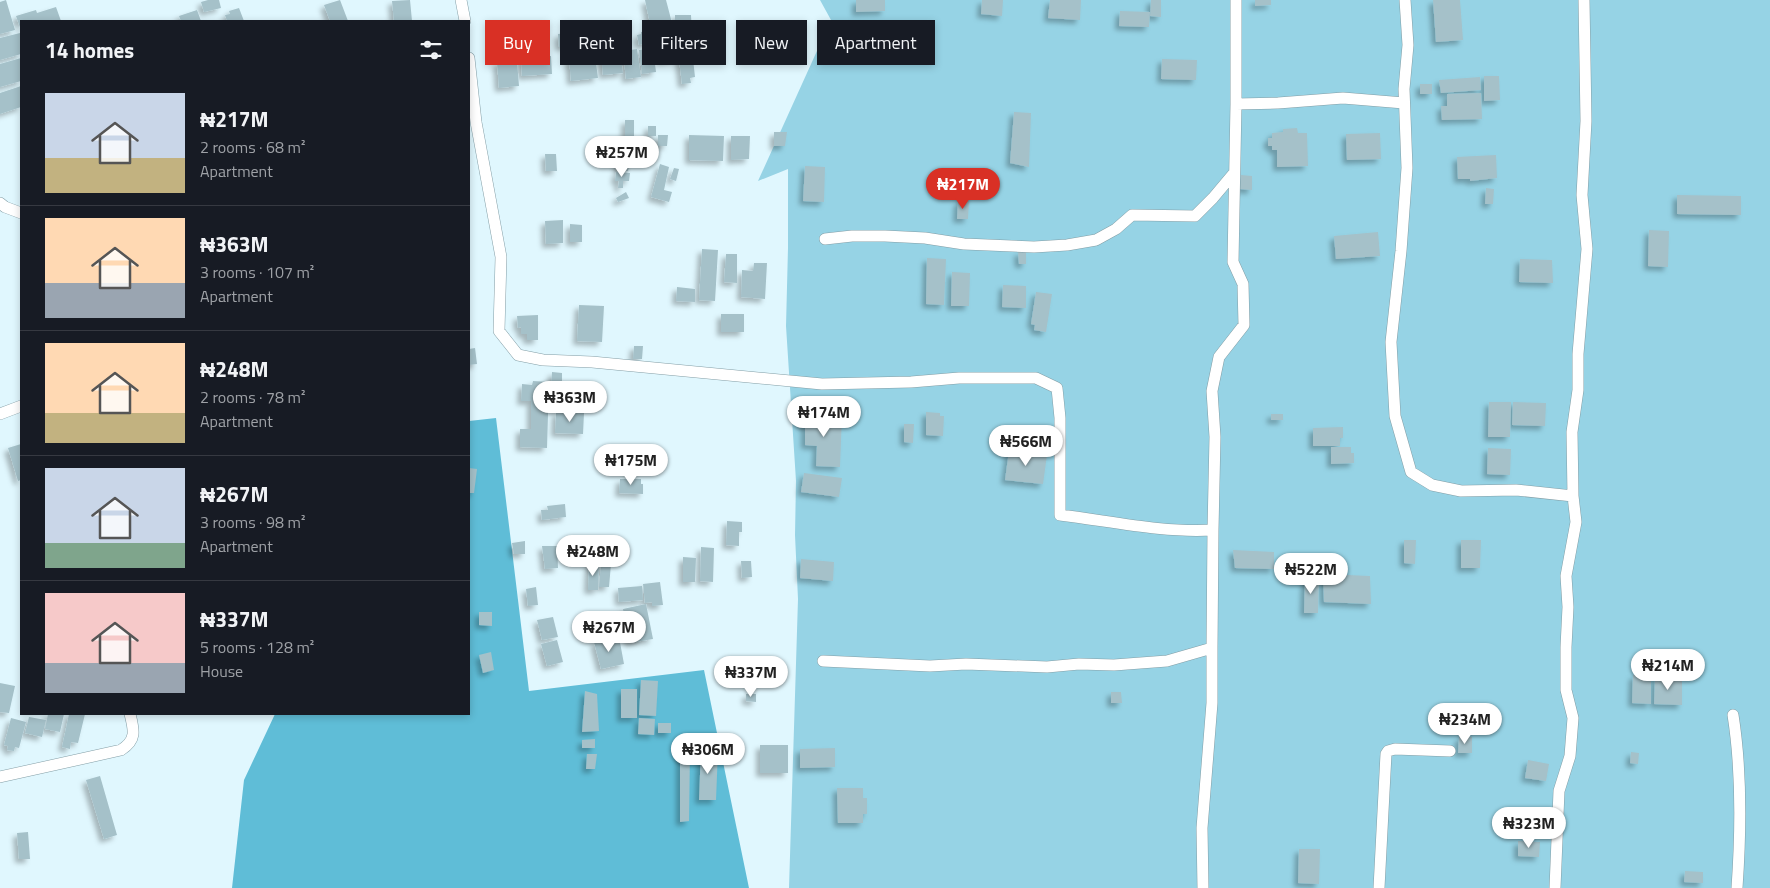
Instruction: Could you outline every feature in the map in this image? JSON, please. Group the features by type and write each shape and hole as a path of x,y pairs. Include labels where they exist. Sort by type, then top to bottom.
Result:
{"street":[{"path":"461,0 464,20"},
{"path":"1203,888 1202,828 1212,703 1215,437 1212,391 1219,357 1244,325 1243,284 1232,262 1236,104 1236,0"},
{"path":"1405,0 1408,45 1404,89 1407,168 1401,251 1391,342 1395,416 1411,472 1432,484 1461,491 1516,490 1573,496"},
{"path":"1555,888 1559,791 1570,756 1573,718 1566,690 1568,607 1566,576 1576,522 1573,496 1572,432 1578,390 1578,354 1587,249 1582,195 1586,121 1584,0"},
{"path":"470,67 476,122 501,256 499,331 518,355 543,360 592,362 822,384 911,382 959,378 1036,378 1057,388 1060,418 1060,515 1146,527 1196,531 1213,530"},
{"path":"1236,104 1343,98 1404,103"},
{"path":"825,239 852,236 885,236 925,238 964,244 1034,247 1067,245 1096,240 1116,229 1132,215 1195,216 1234,173"},
{"path":"0,203 20,213"},
{"path":"0,414 20,406"},
{"path":"823,661 930,666 966,664 1114,665 1167,661 1212,648"},
{"path":"0,777 121,750 129,745 132,737 134,729 130,715"},
{"path":"1734,715 1738,743 1740,838 1737,888"},
{"path":"1379,888 1386,754 1395,749 1450,751"}],"shaded area":[{"path":"820,0 1770,0 1770,888 789,888 798,599 795,535 796,481 786,326 788,169 758,181 817,51 817,65 935,65 935,20 831,20"},
{"path":"496,418 529,691 704,670 749,888 232,888 244,780 275,715 470,715 470,421"}],"building":[{"path":"6,0 15,30 0,34 0,2"},
{"path":"219,0 221,8 204,12 201,2"},
{"path":"340,0 348,20 330,20 324,5"},
{"path":"410,0 412,20 394,20 392,1"},
{"path":"645,0 666,0 671,20 649,20"},
{"path":"856,0 885,0 885,11 856,12"},
{"path":"982,0 1003,0 1002,16 981,14"},
{"path":"1050,0 1081,0 1080,20 1048,18"},
{"path":"1151,0 1161,0 1161,17 1150,16"},
{"path":"1255,0 1271,0 1271,5 1255,6"},
{"path":"1433,0 1460,0 1463,40 1436,42"},
{"path":"56,7 61,20 20,20 20,27 16,16 36,10 37,13"},
{"path":"239,8 244,20 227,20 225,15 230,14 229,11"},
{"path":"197,10 201,20 181,20 179,16"},
{"path":"1120,11 1150,12 1149,27 1119,26"},
{"path":"675,15 691,15 691,20 675,20"},
{"path":"641,32 642,44 639,45 637,35 641,34"},
{"path":"20,33 20,54 0,60 0,38"},
{"path":"558,34 560,34 560,47 559,47"},
{"path":"637,49 641,77 626,79 624,65 632,65 632,50"},
{"path":"639,50 642,50 642,65 655,65 656,72 642,74"},
{"path":"550,56 552,74 522,76 521,65 550,65"},
{"path":"20,58 20,81 0,87 0,64"},
{"path":"1162,59 1197,60 1196,80 1161,79"},
{"path":"497,65 517,65 519,86 499,88"},
{"path":"570,65 596,65 598,78 571,81"},
{"path":"602,65 622,65 623,73 603,75"},
{"path":"680,65 694,65 695,77 690,78 691,83 682,84"},
{"path":"1484,76 1499,76 1500,100 1484,101"},
{"path":"1480,77 1481,90 1441,93 1439,80"},
{"path":"1420,84 1432,84 1432,94 1420,94"},
{"path":"20,86 20,107 0,114 0,93"},
{"path":"1481,93 1482,119 1442,120 1441,106 1447,106 1447,94"},
{"path":"1014,112 1031,113 1029,167 1010,163"},
{"path":"625,120 634,120 634,137 625,138"},
{"path":"648,126 656,126 656,136 648,136"},
{"path":"1297,128 1298,133 1307,133 1308,166 1277,167 1277,150 1272,150 1272,146 1268,146 1268,138 1272,138 1272,133 1283,132 1283,129"},
{"path":"774,132 787,132 785,146 774,146"},
{"path":"1380,133 1381,159 1347,160 1346,134"},
{"path":"658,135 668,135 667,146 658,146"},
{"path":"689,135 724,136 723,161 689,160"},
{"path":"731,136 750,136 749,159 731,160"},
{"path":"628,143 647,144 646,158 627,157"},
{"path":"545,154 556,154 557,171 546,171"},
{"path":"1496,155 1497,178 1470,181 1470,179 1458,179 1457,157"},
{"path":"618,160 630,161 628,171 617,170"},
{"path":"660,164 669,167 664,190 672,192 669,202 651,197"},
{"path":"805,166 825,167 824,202 803,201"},
{"path":"674,168 679,169 676,181 670,179"},
{"path":"616,172 630,173 629,181 623,181 623,188 618,188 619,181 615,181"},
{"path":"1241,175 1252,176 1252,190 1240,189"},
{"path":"1486,188 1494,189 1493,204 1485,204"},
{"path":"626,192 629,198 618,202 616,198"},
{"path":"1677,195 1741,196 1741,215 1677,214"},
{"path":"958,201 969,201 968,219 957,219"},
{"path":"563,220 563,243 546,244 545,221"},
{"path":"570,224 582,225 582,242 570,242"},
{"path":"1649,230 1669,231 1668,267 1648,266"},
{"path":"1378,232 1380,256 1336,259 1334,236"},
{"path":"702,249 718,250 715,301 699,300"},
{"path":"1018,252 1026,252 1026,264 1019,264"},
{"path":"726,254 737,254 737,283 724,282"},
{"path":"927,258 946,259 944,305 926,304"},
{"path":"1520,259 1552,260 1553,283 1519,282"},
{"path":"754,263 767,263 765,299 741,297 742,270 753,271"},
{"path":"952,272 970,273 969,306 951,306"},
{"path":"1003,285 1026,286 1026,308 1002,307"},
{"path":"677,287 695,289 695,302 676,301"},
{"path":"1036,292 1052,294 1046,332 1034,330 1035,325 1031,324"},
{"path":"579,305 604,306 602,342 577,341"},
{"path":"721,314 744,314 744,332 721,332"},
{"path":"538,315 538,340 527,340 527,334 521,334 521,327 518,328 517,316"},
{"path":"634,346 643,346 642,359 633,359"},
{"path":"475,348 477,364 470,365 470,349"},
{"path":"552,372 562,373 562,385 551,384"},
{"path":"533,381 549,382 547,448 520,447 520,429 531,429 531,401 521,401 522,384 532,385"},
{"path":"1489,402 1511,402 1510,437 1488,437"},
{"path":"1513,402 1546,403 1545,426 1512,425"},
{"path":"556,412 584,413 583,434 555,433"},
{"path":"926,412 940,413 940,416 944,416 943,436 926,435"},
{"path":"803,414 842,415 840,467 816,466 817,446 805,445 805,426 802,426"},
{"path":"1271,414 1283,414 1283,420 1271,420"},
{"path":"904,424 914,424 913,443 904,442"},
{"path":"1343,427 1343,438 1340,438 1340,446 1313,446 1313,428"},
{"path":"20,444 20,480 18,481 8,448"},
{"path":"1331,447 1351,447 1351,453 1354,453 1354,463 1331,464"},
{"path":"1488,448 1511,449 1510,475 1487,474"},
{"path":"1009,451 1047,455 1043,484 1005,480"},
{"path":"470,468 477,469 474,493 470,493"},
{"path":"804,473 842,478 839,497 801,492"},
{"path":"620,479 641,479 643,494 619,493"},
{"path":"565,504 566,517 542,520 541,510 548,510 547,506"},
{"path":"727,521 742,522 742,532 739,532 739,546 726,545"},
{"path":"1404,540 1416,540 1415,564 1404,563"},
{"path":"1461,540 1481,540 1480,568 1461,568"},
{"path":"525,541 525,554 514,554 512,543"},
{"path":"542,546 557,546 558,568 545,569"},
{"path":"701,547 714,548 713,582 700,581"},
{"path":"1233,550 1274,552 1274,569 1235,568"},
{"path":"683,557 696,558 695,582 683,582"},
{"path":"801,559 834,562 833,581 800,578"},
{"path":"741,561 751,561 752,577 742,578"},
{"path":"589,563 599,564 598,590 588,590"},
{"path":"601,564 611,564 609,587 599,587"},
{"path":"1323,574 1370,576 1371,604 1324,602"},
{"path":"1305,577 1319,578 1318,613 1304,613"},
{"path":"660,582 663,605 652,606 652,602 645,603 643,584"},
{"path":"642,586 643,600 619,602 618,588"},
{"path":"536,587 538,605 528,606 526,589"},
{"path":"646,604 653,639 629,643 623,609"},
{"path":"479,612 492,612 492,626 479,625"},
{"path":"553,617 558,637 542,640 537,620"},
{"path":"619,637 624,664 601,669 594,642"},
{"path":"557,640 563,662 547,666 541,644"},
{"path":"491,652 494,670 483,673 479,655"},
{"path":"732,663 747,663 747,676 732,676"},
{"path":"1633,675 1651,675 1651,704 1632,703"},
{"path":"1663,675 1676,675 1676,679 1682,680 1682,705 1654,704 1655,678 1663,679"},
{"path":"641,680 658,681 656,716 639,715"},
{"path":"0,683 15,686 9,713 0,712"},
{"path":"621,689 637,689 637,718 621,718"},
{"path":"585,691 597,694 599,731 582,732"},
{"path":"1111,692 1121,692 1122,703 1111,703"},
{"path":"746,694 756,694 756,702 746,701"},
{"path":"48,715 64,715 60,732 45,729"},
{"path":"69,715 85,715 78,743 71,742 70,749 62,747"},
{"path":"29,717 46,720 42,737 25,733"},
{"path":"11,718 26,722 19,748 15,747 14,751 7,750 8,746 4,745"},
{"path":"639,718 655,719 654,735 638,734"},
{"path":"658,723 671,723 671,733 658,733"},
{"path":"1459,737 1472,737 1472,753 1458,753"},
{"path":"595,739 595,748 582,748 582,740"},
{"path":"760,745 788,745 788,773 760,773"},
{"path":"835,748 835,767 800,768 800,749"},
{"path":"701,749 718,750 716,800 699,800"},
{"path":"680,751 690,751 689,821 680,822"},
{"path":"1631,752 1639,753 1638,764 1630,763"},
{"path":"587,754 597,754 595,769 586,769"},
{"path":"1528,760 1549,764 1546,781 1525,778"},
{"path":"100,776 117,835 104,839 86,780"},
{"path":"837,788 863,788 863,798 867,798 867,814 863,814 863,823 838,823"},
{"path":"28,832 30,859 19,859 17,833"},
{"path":"1518,841 1540,842 1539,857 1518,856"},
{"path":"1299,849 1320,849 1319,884 1298,883"},
{"path":"1685,871 1703,872 1703,883 1684,882"}]}
